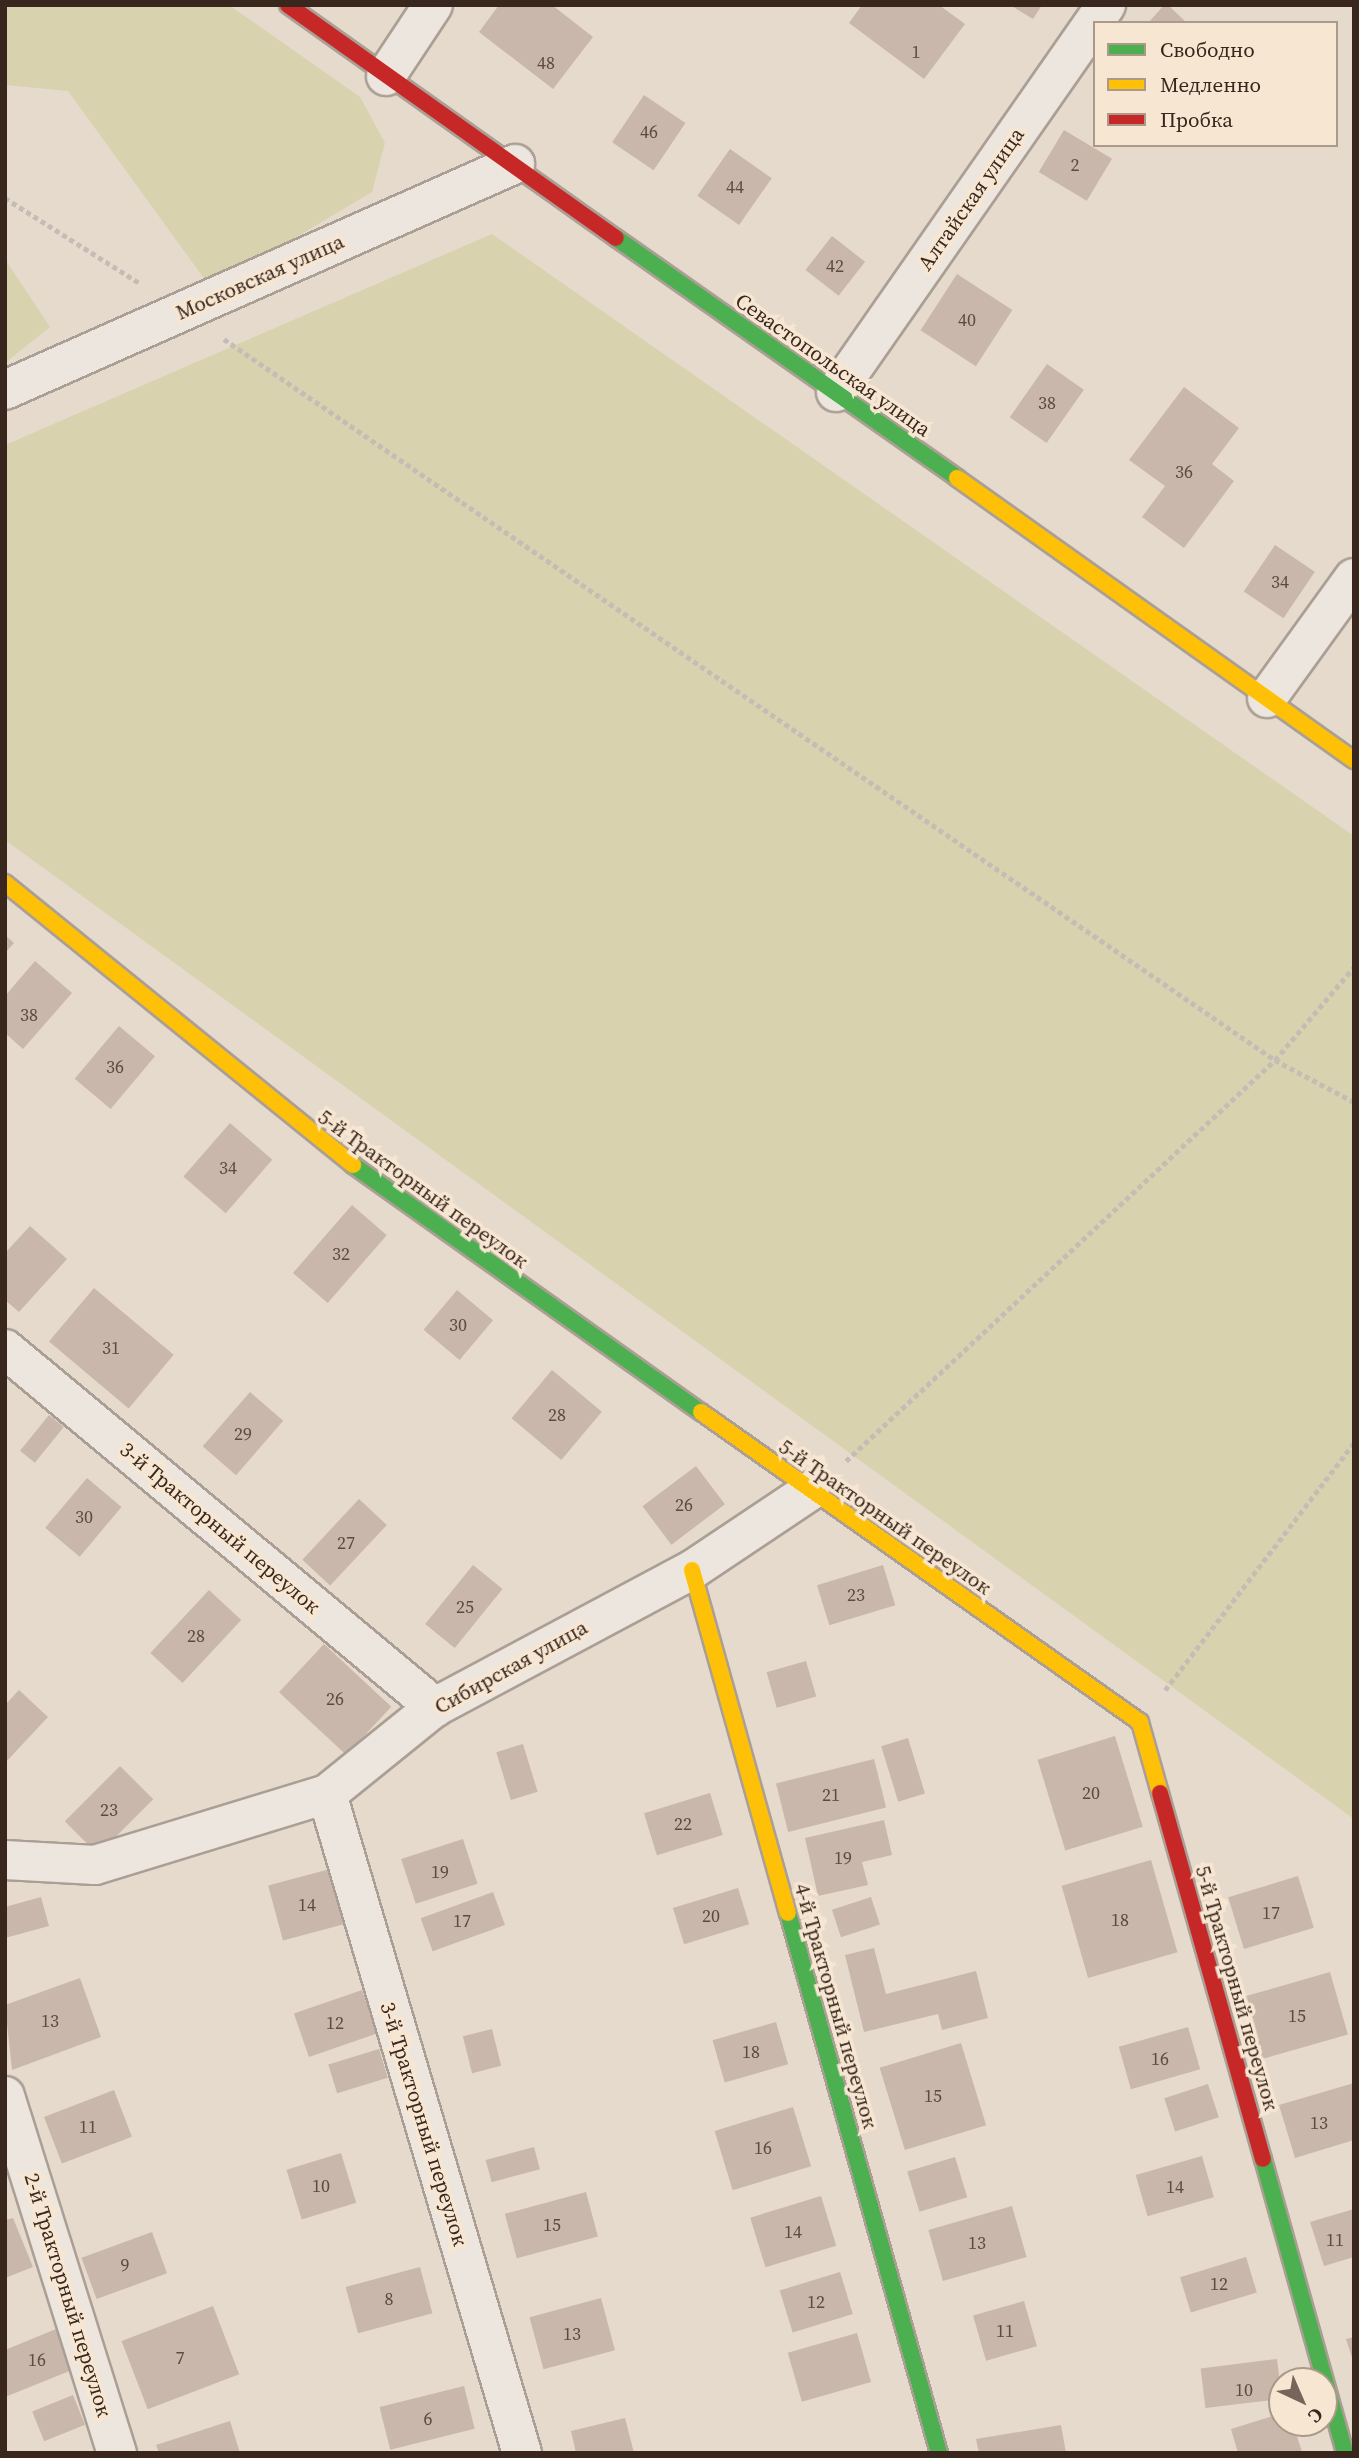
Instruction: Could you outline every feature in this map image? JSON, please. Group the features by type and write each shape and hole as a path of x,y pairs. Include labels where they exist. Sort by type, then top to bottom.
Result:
{"street":[{"name":"Севастопольская улица","path":"288,5 1354,760"},
{"path":"386,76 433,5"},
{"name":"Алтайская улица","path":"1096,21 1107,5"},
{"name":"Алтайская улица","path":"836,392 1093,25"},
{"name":"Московская улица","path":"5,390 514,164"},
{"path":"1267,698 1354,578"},
{"name":"5-й Тракторный переулок","path":"5,883 318,1141 1140,1722 1345,2453"},
{"name":"3-й Тракторный переулок","path":"5,1349 435,1707"},
{"name":"Сибирская улица","path":"5,1860 95,1865 327,1794 435,1707 692,1570 810,1491"},
{"name":"4-й Тракторный переулок","path":"692,1570 939,2453"},
{"name":"3-й Тракторный переулок","path":"327,1794 522,2453"},
{"name":"2-й Тракторный переулок","path":"5,2096 117,2453"}],"path":[{"path":"5,198 183,311 1275,1060 1354,1102"},
{"path":"810,1491 1275,1060 1354,967"},
{"path":"1140,1722 1354,1443"}],"shaded area":[{"path":"5,5 229,5 360,97 385,143 372,192 211,288 68,91 5,85"},
{"path":"492,234 1354,836 1354,1819 5,840 5,445"},
{"path":"5,259 50,327 5,363"}],"building":[{"path":"499,5 552,5 593,37 553,89 479,32"},
{"path":"862,5 939,5 965,24 924,79 849,23"},
{"path":"1010,5 1042,5 1033,19"},
{"path":"1164,5 1168,5 1185,21 1150,21"},
{"path":"644,95 685,123 654,170 612,142"},
{"path":"1064,130 1112,159 1087,201 1039,172"},
{"path":"730,149 772,178 739,225 697,196"},
{"path":"832,236 865,262 839,296 806,270"},
{"path":"957,274 1012,310 976,366 921,330"},
{"path":"1047,364 1084,390 1047,443 1010,417"},
{"path":"1184,387 1239,428 1212,464 1234,481 1184,548 1142,517 1165,486 1129,460"},
{"path":"1275,545 1315,572 1283,618 1244,591"},
{"path":"5,935 14,943 5,953"},
{"path":"35,961 72,993 23,1049 5,1033 5,996"},
{"path":"119,1026 155,1056 111,1109 75,1079"},
{"path":"230,1123 272,1160 226,1213 183,1177"},
{"path":"352,1205 387,1235 328,1303 293,1273"},
{"path":"30,1226 67,1259 19,1312 5,1300 5,1253"},
{"path":"94,1288 174,1355 129,1408 49,1342"},
{"path":"457,1290 493,1320 460,1360 424,1330"},
{"path":"552,1370 602,1412 561,1460 512,1418"},
{"path":"250,1392 283,1421 236,1475 203,1446"},
{"path":"49,1415 64,1427 35,1463 20,1451"},
{"path":"696,1466 725,1504 671,1545 642,1506"},
{"path":"87,1478 121,1507 80,1557 45,1528"},
{"path":"359,1499 387,1525 330,1586 302,1560"},
{"path":"473,1565 503,1589 455,1648 425,1624"},
{"path":"883,1565 895,1605 829,1625 817,1585"},
{"path":"209,1590 241,1620 183,1683 150,1653"},
{"path":"324,1644 391,1707 346,1755 279,1692"},
{"path":"806,1661 816,1697 777,1708 767,1672"},
{"path":"19,1690 48,1717 5,1763 5,1705"},
{"path":"1115,1736 1143,1827 1065,1851 1038,1760"},
{"path":"908,1738 925,1793 898,1802 881,1746"},
{"path":"523,1744 538,1792 511,1800 496,1752"},
{"path":"874,1759 886,1808 788,1832 776,1783"},
{"path":"120,1766 153,1799 98,1854 65,1821"},
{"path":"710,1793 723,1835 657,1855 644,1813"},
{"path":"884,1820 892,1855 862,1862 868,1885 818,1896 805,1838"},
{"path":"463,1839 478,1884 416,1904 401,1859"},
{"path":"1151,1860 1177,1952 1088,1978 1062,1886"},
{"path":"330,1869 345,1924 283,1941 268,1886"},
{"path":"1298,1876 1314,1928 1244,1949 1228,1897"},
{"path":"738,1888 749,1924 684,1944 673,1908"},
{"path":"493,1892 505,1925 433,1951 421,1918"},
{"path":"41,1897 49,1926 5,1938 5,1907"},
{"path":"871,1897 880,1925 841,1937 832,1910"},
{"path":"874,1948 886,1994 976,1971 988,2018 942,2030 938,2014 864,2032 845,1955"},
{"path":"1330,1972 1348,2034 1262,2059 1244,1997"},
{"path":"80,1978 101,2037 12,2070 5,2005"},
{"path":"362,1990 377,2033 309,2057 294,2013"},
{"path":"776,2022 788,2064 725,2082 713,2040"},
{"path":"1188,2027 1200,2069 1131,2089 1119,2047"},
{"path":"492,2029 501,2066 472,2073 463,2036"},
{"path":"961,2043 986,2125 905,2150 880,2068"},
{"path":"379,2049 388,2078 337,2093 328,2064"},
{"path":"1354,2083 1354,2140 1295,2158 1279,2105"},
{"path":"1208,2084 1219,2117 1175,2132 1164,2098"},
{"path":"114,2090 132,2137 62,2164 44,2117"},
{"path":"793,2107 811,2166 733,2190 715,2131"},
{"path":"534,2147 540,2169 492,2182 486,2160"},
{"path":"341,2153 356,2203 302,2219 286,2170"},
{"path":"1202,2156 1214,2197 1148,2216 1136,2175"},
{"path":"955,2157 967,2197 919,2212 907,2172"},
{"path":"586,2192 598,2236 517,2258 505,2214"},
{"path":"821,2196 836,2246 765,2267 750,2218"},
{"path":"1012,2206 1027,2257 943,2281 928,2230"},
{"path":"1354,2209 1354,2257 1324,2266 1310,2222"},
{"path":"13,2218 33,2267 5,2278 5,2220"},
{"path":"152,2232 167,2273 97,2299 82,2258"},
{"path":"1246,2257 1257,2292 1191,2313 1180,2277"},
{"path":"420,2267 432,2313 358,2333 346,2287"},
{"path":"840,2272 853,2314 793,2332 780,2290"},
{"path":"601,2298 615,2350 543,2369 530,2317"},
{"path":"1024,2301 1037,2346 986,2361 973,2316"},
{"path":"213,2306 239,2374 148,2409 122,2341"},
{"path":"56,2329 72,2370 5,2397 5,2350"},
{"path":"857,2333 871,2382 802,2402 788,2353"},
{"path":"1354,2337 1354,2361 1353,2361 1346,2339"},
{"path":"1277,2359 1278,2367 1268,2367 1268,2400 1205,2408 1201,2368"},
{"path":"464,2386 475,2429 390,2450 380,2407"},
{"path":"73,2395 85,2425 44,2441 32,2411"},
{"path":"1268,2417 1268,2437 1297,2437 1302,2452 1238,2453 1231,2429"},
{"path":"625,2418 634,2453 576,2453 571,2431"},
{"path":"230,2421 240,2453 159,2453 156,2445"},
{"path":"1061,2425 1066,2453 979,2453 976,2439"}],"traffic: fast":[{"path":"616,238 957,478"},
{"path":"353,1165 701,1412"},
{"path":"788,1913 939,2453"},
{"path":"1263,2159 1345,2453"}],"traffic: slow":[{"path":"957,478 1354,760"},
{"path":"5,883 353,1165"},
{"path":"701,1412 1140,1722 1160,1793"},
{"path":"692,1570 788,1913"}],"traffic: jam":[{"path":"288,5 616,238"},
{"path":"1160,1793 1263,2159"}]}
